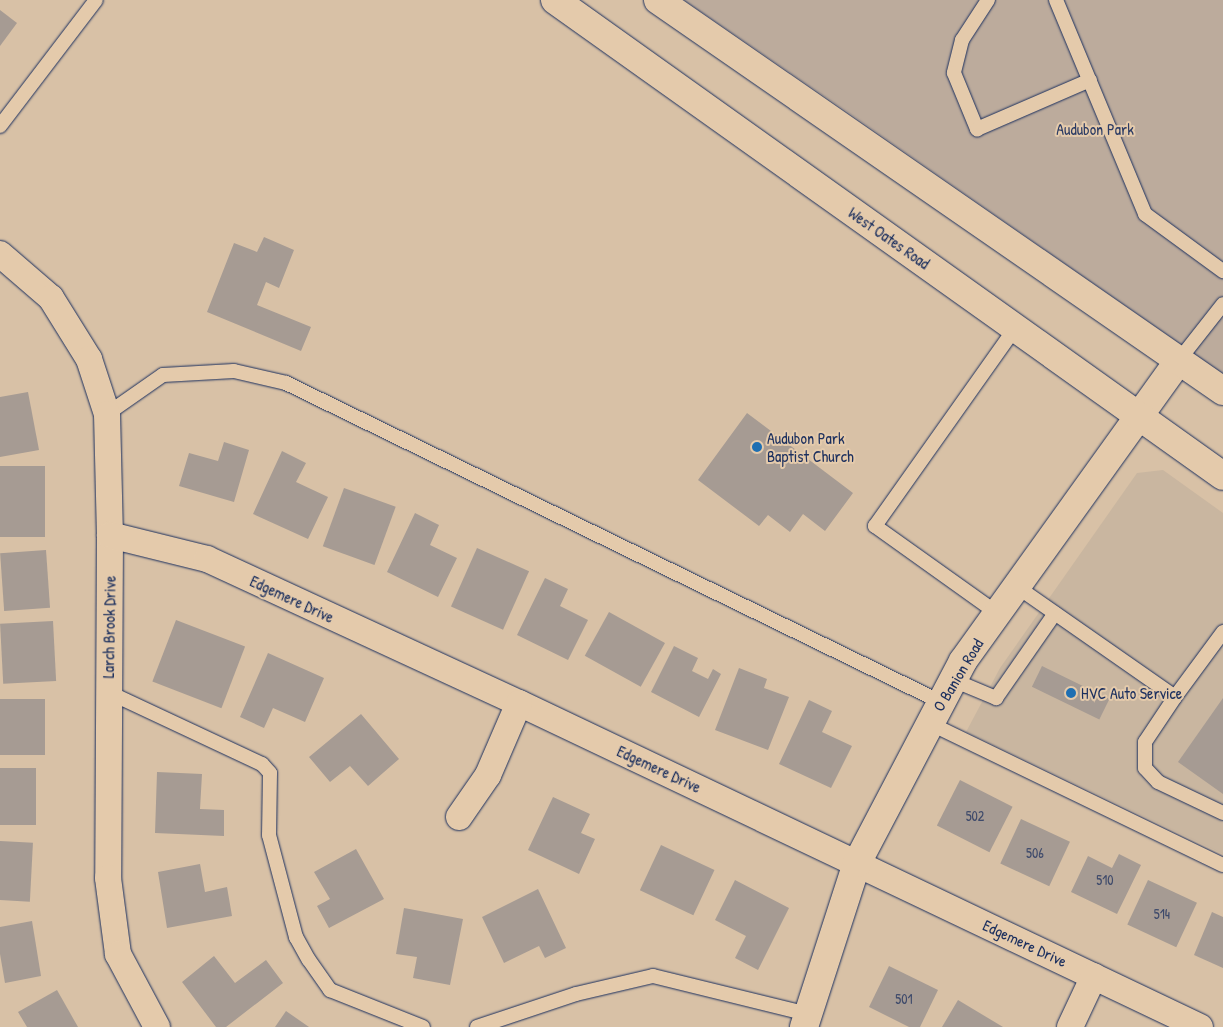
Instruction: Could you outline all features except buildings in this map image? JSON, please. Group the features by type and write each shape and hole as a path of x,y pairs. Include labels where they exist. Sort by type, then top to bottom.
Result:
{"main road":[{"name":"West Oates Road","path":"554,0 1223,476"},
{"path":"658,0 1223,391"},
{"name":"O Banion Road","path":"806,1021 857,863 941,702 997,613 1179,360"}],"street":[{"name":"Larch Brook Drive","path":"0,254 51,298 89,359 107,414 110,535 108,878 118,954 157,1027"},
{"name":"Edgemere Drive","path":"110,535 207,559 518,703 1200,1027"},
{"path":"459,817 488,775 518,703"},
{"path":"1070,1027 1094,976"}],"lane":[{"path":"0,126 96,0"},
{"path":"988,0 962,40 954,73 978,129 1090,80"},
{"path":"1056,0 1145,214 1223,271"},
{"path":"1179,360 1223,304"},
{"path":"997,613 875,526 1015,328"},
{"path":"107,414 163,375 234,371 286,383 941,702 1223,865"},
{"path":"1016,586 1175,697"},
{"path":"941,702 996,698 1055,613"},
{"path":"1223,632 1175,697 1145,742 1146,768 1158,782 1223,813"},
{"path":"108,692 262,764 270,773 269,835 296,937 309,960 330,990 423,1027"},
{"path":"477,1027 576,994 653,976 806,1021"}],"shaded area":[{"path":"1163,470 1223,513 1223,854 966,732 1000,668 1137,473"}],"green space":[{"name":"Audubon Park","path":"684,0 1223,0 1223,374 849,113"}],"place":[{"name":"Audubon Park Baptist Church","path":"757,447"},
{"name":"HVC Auto Service","path":"1071,693"}]}
